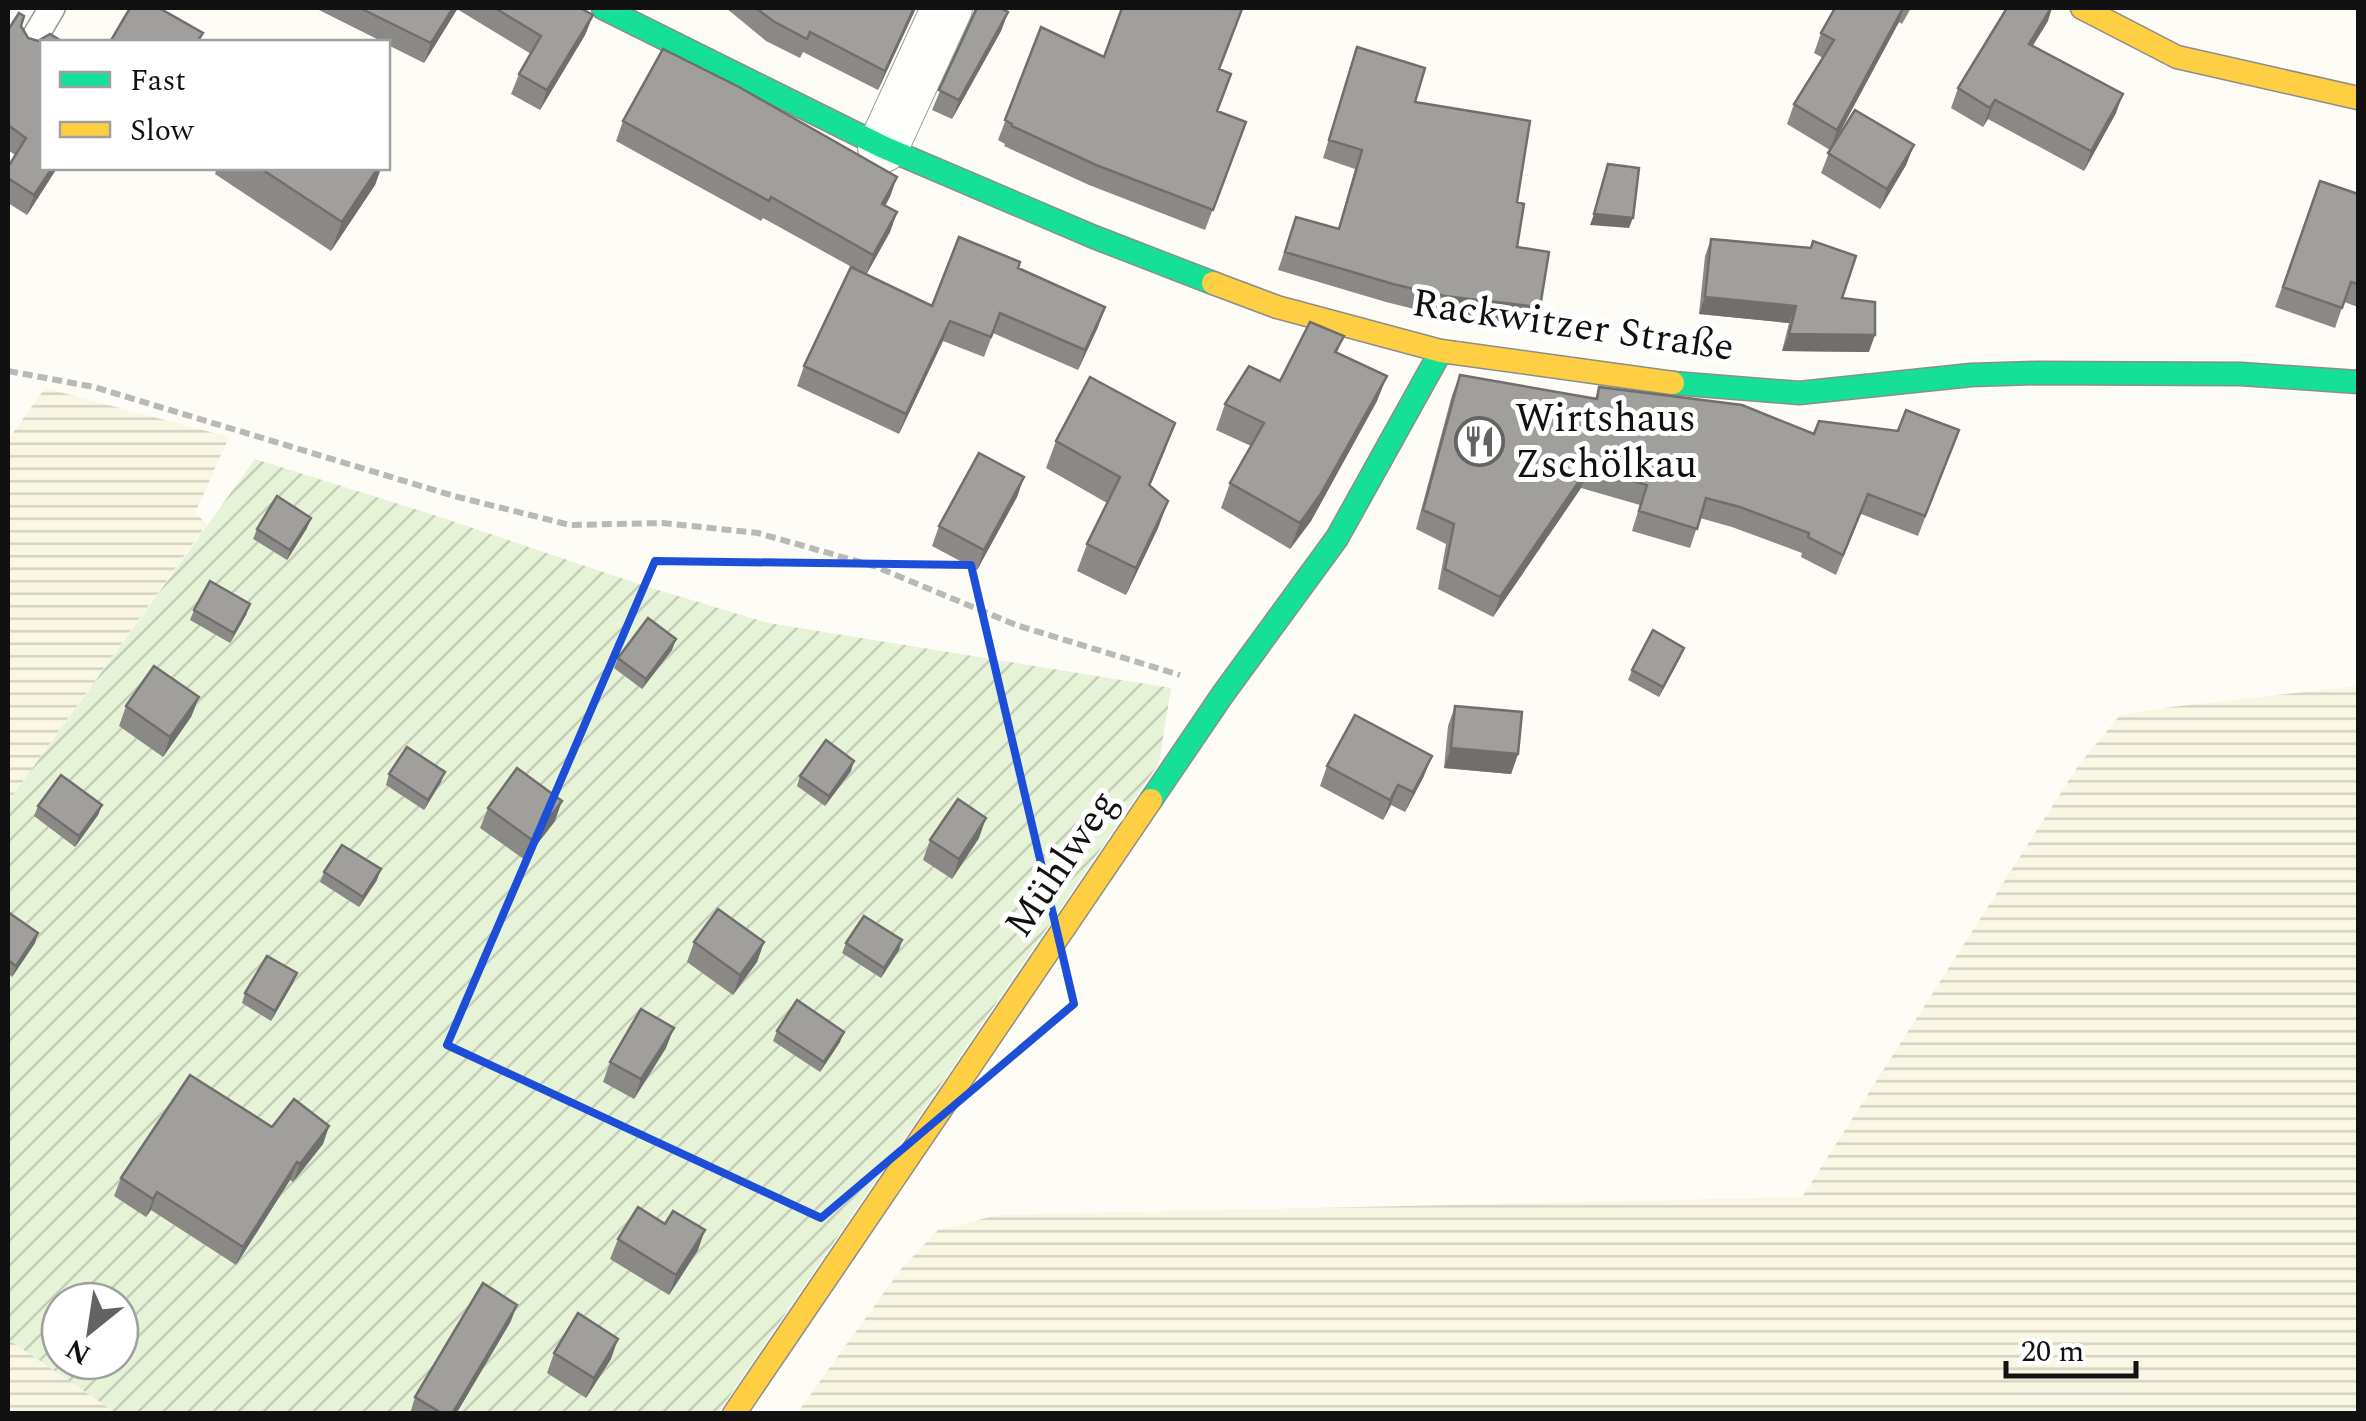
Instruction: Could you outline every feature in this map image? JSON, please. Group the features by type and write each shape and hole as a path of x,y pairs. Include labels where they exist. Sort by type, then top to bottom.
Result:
{"street":[{"name":"Rackwitzer Straße","path":"603,8 883,147 1094,237 1277,307 1441,351 1692,386 1799,393 1971,375 2037,373 2241,374 2358,382"},
{"path":"883,147 947,8"},
{"path":"2082,8 2177,57 2358,98"},
{"name":"Mühlweg","path":"734,1414 1223,694 1336,538 1441,351"}],"lane":[{"path":"30,45 52,8"}],"path":[{"path":"8,372 94,387 454,496 570,525 662,523 758,534 874,566 1016,625 1188,678 1223,694"}],"highlighted area":[{"path":"655,561 971,565 1074,1004 821,1218 447,1045"}],"shaded area":[{"path":"45,388 229,437 195,513 207,524 8,802 8,440"},
{"path":"2358,686 2358,1413 797,1413 901,1269 938,1230 998,1215 1802,1197 2078,766 2120,715"},
{"path":"8,1339 40,1361 40,1381 69,1381 116,1413 8,1413"}],"green space":[{"path":"255,459 768,623 1171,688 1159,763 718,1413 116,1413 69,1381 140,1381 140,1281 40,1281 40,1361 8,1339 8,802"}],"building":[{"path":"130,8 159,8 203,33 198,40 111,40"},
{"path":"360,8 453,8 431,43"},
{"path":"495,8 580,8 593,15 547,90 519,74 541,36"},
{"path":"756,8 914,8 885,71 810,32 807,39"},
{"path":"977,8 1008,12 959,100 939,90"},
{"path":"1122,8 1242,9 1219,69 1231,74 1217,111 1246,122 1213,210 1096,165 1005,120 1041,27 1104,57"},
{"path":"1835,8 1903,8 1837,130 1794,104 1834,40 1821,33"},
{"path":"2007,8 2051,8 2029,44 2123,94 2091,151 1995,100 1990,108 1958,88"},
{"path":"19,13 24,16 21,26 28,38 38,41 50,34 60,40 40,40 40,170 51,170 34,195 8,178 8,167 26,138 8,125 8,30"},
{"path":"1357,47 1425,68 1415,102 1530,121 1517,202 1524,204 1517,247 1549,252 1540,307 1444,296 1285,252 1296,217 1339,229 1362,150 1329,140"},
{"path":"663,49 739,87 897,177 882,204 897,212 873,255 623,121"},
{"path":"1855,110 1914,145 1887,189 1828,153"},
{"path":"1608,164 1639,168 1633,218 1594,214"},
{"path":"263,170 377,170 342,222"},
{"path":"2320,181 2358,194 2358,284 2351,282 2342,308 2283,287"},
{"path":"959,237 1020,262 1018,268 1105,307 1085,350 1000,313 991,337 950,321 906,414 804,366 851,267 932,306"},
{"path":"1711,239 1811,248 1813,241 1856,256 1842,298 1875,302 1875,335 1789,334 1796,306 1705,297"},
{"path":"1310,322 1344,336 1335,352 1387,376 1300,523 1230,483 1264,423 1225,404 1249,366 1280,381"},
{"path":"1460,375 1597,399 1599,387 1742,405 1814,434 1819,421 1898,431 1906,410 1959,430 1925,516 1868,494 1843,555 1808,537 1809,533 1706,498 1697,529 1639,511 1647,485 1588,468 1500,597 1445,569 1454,524 1423,510"},
{"path":"1090,377 1175,423 1149,485 1168,501 1136,568 1087,544 1120,477 1056,441"},
{"path":"979,453 1024,477 984,550 939,526"},
{"path":"277,496 311,518 290,550 257,529"},
{"path":"210,581 250,604 234,633 194,610"},
{"path":"648,618 676,639 646,679 618,658"},
{"path":"1653,630 1684,648 1663,687 1632,670"},
{"path":"154,666 199,697 170,737 126,706"},
{"path":"1455,706 1522,712 1518,754 1451,748"},
{"path":"1355,715 1432,756 1413,792 1398,785 1390,800 1327,766"},
{"path":"826,740 854,761 829,796 800,776"},
{"path":"407,747 445,772 428,800 389,774"},
{"path":"517,768 562,801 532,840 488,808"},
{"path":"61,775 102,805 79,836 38,806"},
{"path":"958,799 986,818 959,859 930,840"},
{"path":"342,845 381,869 363,897 324,872"},
{"path":"718,909 764,942 740,975 694,942"},
{"path":"8,912 38,933 16,966 8,960"},
{"path":"864,916 902,940 884,968 846,943"},
{"path":"267,956 297,973 275,1011 245,993"},
{"path":"797,1000 844,1032 824,1062 777,1031"},
{"path":"641,1009 674,1028 641,1079 610,1062"},
{"path":"190,1075 272,1127 294,1099 329,1126 300,1164 297,1162 243,1247 157,1192 153,1199 121,1178"},
{"path":"638,1207 665,1224 673,1211 705,1230 676,1275 618,1239"},
{"path":"483,1283 517,1305 452,1414 443,1414 415,1397"},
{"path":"578,1313 618,1339 594,1378 554,1353"}],"traffic: fast":[{"path":"603,8 883,147 1213,283"},
{"path":"1151,800 1337,538 1441,351"},
{"path":"1673,383 1799,393 1971,375 2037,373 2241,374 2358,382"}],"traffic: slow":[{"path":"2082,8 2177,57 2358,98"},
{"path":"1213,283 1277,307 1441,351 1673,383"},
{"path":"734,1414 1151,800"}],"place":[{"name":"Wirtshaus Zschölkau","path":"1480,442"}]}
